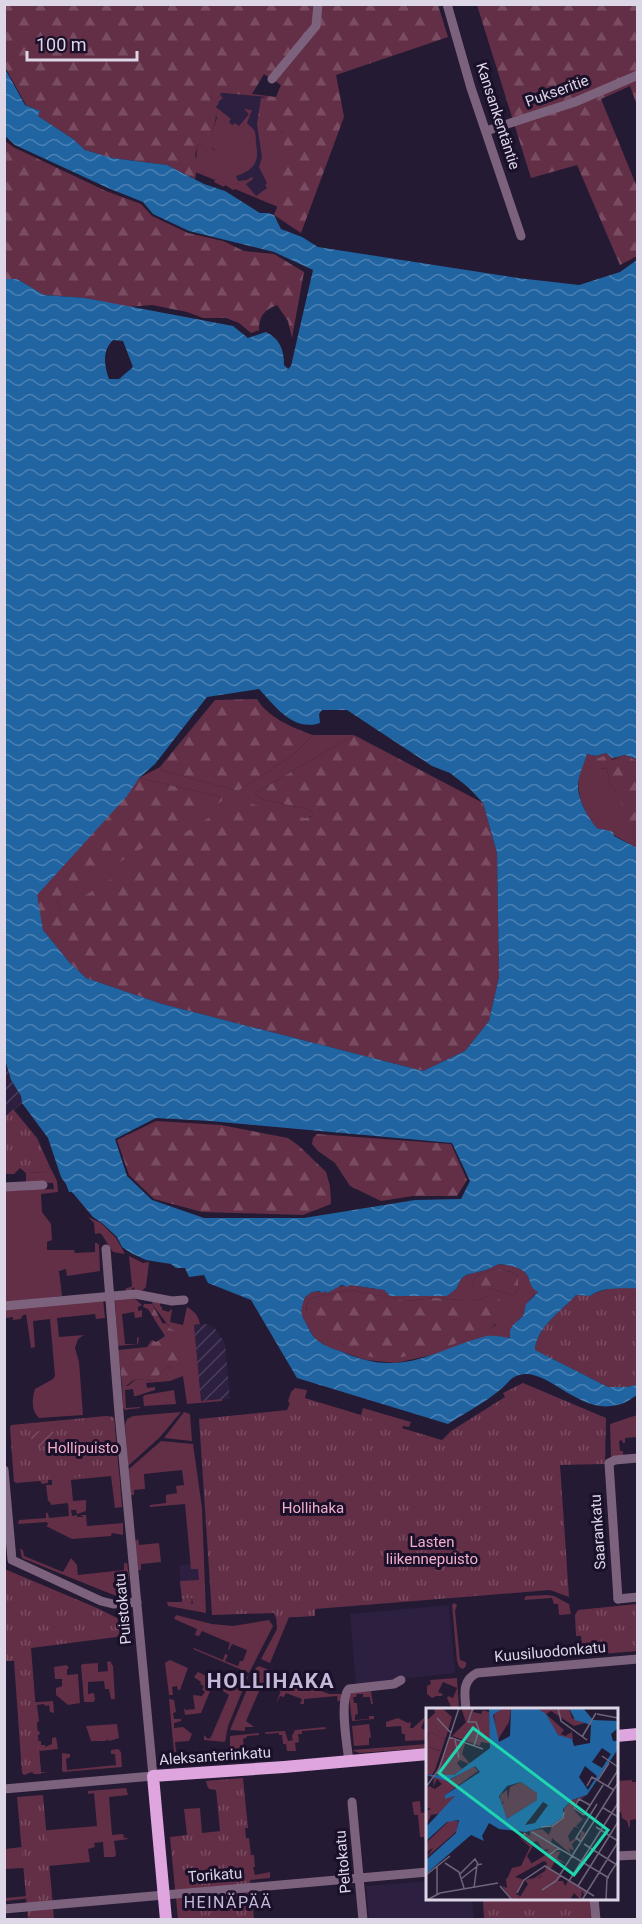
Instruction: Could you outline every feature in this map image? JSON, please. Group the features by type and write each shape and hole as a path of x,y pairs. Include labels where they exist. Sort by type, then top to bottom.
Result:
{"main road":[{"path":"618,1736 638,1734"},
{"name":"Aleksanterinkatu","path":"153,1776 426,1754"},
{"name":"Puistokatu","path":"153,1776 166,1920"}],"street":[{"path":"272,79 316,26 318,4"},
{"name":"Kansankentäntie","path":"447,4 521,236"},
{"name":"Pukseritie","path":"486,131 575,102 638,75"},
{"path":"4,1187 43,1185"},
{"name":"Puistokatu","path":"106,1249 153,1776"},
{"path":"4,1306 135,1294 172,1301 184,1300"},
{"name":"Saarankatu","path":"638,1458 615,1460 609,1463 615,1602 638,1597"},
{"path":"4,1470 12,1560 101,1601 113,1604 137,1602"},
{"name":"Kuusiluodonkatu","path":"466,1708 464,1688 468,1680 477,1673 638,1659"},
{"path":"349,1761 344,1705 346,1693 349,1689 394,1684 400,1680"},
{"name":"Aleksanterinkatu","path":"4,1788 153,1776"},
{"name":"Peltokatu","path":"352,1802 363,1920"},
{"path":"618,1857 638,1855"},
{"name":"Torikatu","path":"4,1909 426,1872"},
{"path":"594,1900 596,1920"}],"shaded area":[{"path":"213,92 267,97 262,98 278,207 228,186 224,187 214,182 215,180 195,172"},
{"path":"4,1056 11,1080 21,1096 22,1103 5,1118"},
{"path":"207,1324 214,1327 225,1343 230,1399 187,1402 180,1326"},
{"path":"191,1564 192,1569 198,1568 202,1605 182,1605 179,1565"},
{"path":"449,1605 455,1673 356,1684 350,1614"},
{"path":"426,1881 426,1900 472,1900 474,1919 369,1919 366,1886"}],"green space":[{"path":"5,5 438,5 448,37 336,75 344,117 301,233 274,215 288,179 282,179 279,173 284,167 284,134 280,131 258,131 261,98 267,97 213,92 211,98 216,115 209,144 217,154 211,154 198,144 195,155 198,162 195,179 167,165 112,158 85,150 73,139 38,116 40,111 26,105 5,67","holes":["264,74 281,85 276,97 252,94"]},
{"path":"477,5 637,5 637,105 630,86 601,99 637,187 637,256 620,265 577,165 531,178"},
{"path":"213,92 222,92 220,95 223,98 216,107 231,119 229,122 232,125 235,123 239,126 249,114 244,109 252,110 247,123 255,133 256,161 247,171 236,176 238,181 252,177 253,179 246,184 256,196 267,188 259,167 262,157 258,131 280,131 284,134 284,167 289,179 278,207 225,185 224,187 214,182 215,180 195,172 198,144 211,154 215,150 208,144 217,118 211,98"},
{"path":"4,140 13,147 106,191 141,204 152,216 188,233 223,241 244,251 274,254 304,272 292,338 288,321 277,305 266,311 261,317 259,330 251,333 239,323 226,318 203,318 187,312 152,305 127,307 85,298 44,295 17,279 5,279"},
{"path":"257,699 274,716 313,735 293,755 238,791 161,770 160,767 215,700"},
{"path":"313,735 354,735 255,793 261,799 311,810 313,816 62,910 57,901 59,898 222,797 139,778 160,767 161,770 238,791 293,755"},
{"path":"354,735 483,803 497,853 499,977 489,1021 465,1051 423,1071 162,1004 86,978 69,962 43,930 36,895 139,778 222,797 222,801 59,898 57,901 62,910 237,800 304,818 313,816 311,810 261,799 255,793"},
{"path":"606,753 612,758 625,755 637,759 637,761 626,758 612,759 600,769 607,768 610,784 624,806 637,837 637,848 603,829 598,830 582,803 578,787 580,772 587,754 596,756"},
{"path":"604,756 612,760 625,756 637,761 637,837 616,791 610,784 607,768 600,769 593,774 590,770 593,760"},
{"path":"13,1109 37,1138 50,1167 47,1172 26,1173 20,1168 14,1174 5,1174 5,1117"},
{"path":"156,1121 221,1125 288,1138 326,1172 331,1204 303,1215 202,1212 154,1199 129,1175 117,1140"},
{"path":"317,1134 451,1144 467,1180 457,1196 413,1196 381,1201 350,1186 335,1163 312,1144"},
{"path":"50,1167 57,1181 58,1192 41,1194 42,1212 51,1224 52,1240 47,1242 47,1250 74,1250 75,1253 95,1252 95,1243 97,1243 100,1271 67,1276 66,1269 59,1271 62,1296 5,1303 4,1191 54,1189 53,1183 26,1182 26,1173 47,1172"},
{"path":"88,1217 101,1223 116,1238 125,1254 113,1252 100,1233 95,1234 94,1223"},
{"path":"129,1256 143,1263 149,1262 146,1287 142,1291 137,1291 133,1287 126,1291 126,1288 132,1285"},
{"path":"499,1264 518,1268 525,1272 538,1292 528,1302 510,1338 492,1336 432,1355 396,1363 366,1360 328,1347 315,1339 301,1315 300,1310 305,1297 312,1292 325,1291 327,1293 337,1287 349,1285 384,1290 390,1296 447,1296 456,1289 466,1275","holes":["496,1269 512,1272 518,1276 518,1287 514,1296 490,1288 472,1288 475,1277","351,1290 407,1301 436,1298 474,1301 489,1296 496,1325 445,1347 393,1358 343,1345 306,1310 311,1298"]},
{"path":"496,1269 512,1272 518,1276 518,1287 514,1296 490,1288 472,1288 475,1277"},
{"path":"615,1287 637,1288 637,1385 608,1387 535,1350 536,1342 545,1327 576,1295 590,1296"},
{"path":"351,1290 407,1301 436,1298 474,1301 489,1296 511,1304 505,1315 494,1326 461,1342 424,1353 382,1358 358,1354 331,1335 324,1338 309,1322 306,1306 311,1298"},
{"path":"134,1298 142,1305 138,1307 138,1311 142,1310 142,1317 135,1318 134,1312 122,1314 125,1344 137,1344 139,1337 138,1344 118,1346 115,1301 116,1299"},
{"path":"103,1299 105,1318 96,1319 95,1314 57,1318 59,1337 84,1335 78,1339 75,1348 79,1362 83,1415 39,1418 33,1404 35,1389 55,1376 50,1319 33,1321 35,1347 31,1348 26,1314 21,1319 13,1320 13,1317 5,1318 4,1310"},
{"path":"153,1300 160,1302 162,1310 169,1312 172,1310 170,1322 183,1325 187,1307 197,1316 200,1324 194,1325 201,1401 222,1399 222,1401 187,1404 183,1376 170,1381 146,1383 147,1388 155,1387 155,1390 136,1396 134,1396 133,1389 125,1390 126,1408 140,1408 125,1410 123,1408 122,1384 128,1386 136,1379 153,1381 168,1366 171,1370 171,1329 152,1304"},
{"path":"144,1304 152,1304 163,1324 166,1323 171,1329 179,1332 183,1371 177,1376 168,1366 153,1381 136,1379 124,1385 122,1384 118,1350 147,1347 152,1340 156,1342 165,1336 148,1309 143,1307"},
{"name":"Hollihaka","path":"523,1383 606,1418 605,1464 560,1465 569,1597 550,1590 315,1609 315,1616 276,1618 274,1613 212,1615 199,1419 287,1410 293,1396 442,1440 451,1431 505,1397 503,1393"},
{"path":"295,1388 307,1390 305,1398 361,1415 363,1408 411,1422 409,1427 403,1426 401,1433 290,1404 288,1401"},
{"path":"174,1390 176,1404 144,1406 143,1397 145,1395"},
{"path":"181,1412 160,1437 128,1466 125,1425 127,1419 133,1416"},
{"path":"184,1412 190,1414 192,1441 164,1438"},
{"path":"637,1415 637,1437 625,1438 625,1443 622,1440 619,1441 623,1457 611,1458 610,1424"},
{"name":"Hollipuisto","path":"114,1417 119,1474 14,1482 11,1425"},
{"path":"52,1430 56,1436 57,1449 32,1446 31,1432"},
{"path":"71,1433 119,1470 122,1507 115,1508 111,1476 71,1480 73,1501 86,1500 86,1511 77,1514 76,1510 71,1510 72,1516 84,1517 80,1515 86,1515 87,1526 123,1523 123,1535 112,1533 111,1536 72,1539 46,1526 47,1522 18,1524 19,1520 46,1518 46,1513 49,1518 69,1516 68,1503 51,1505 48,1501 46,1485 52,1485 52,1480 42,1484 40,1481 15,1483"},
{"path":"161,1441 193,1444 202,1508 206,1613 168,1606 167,1602 182,1602 182,1599 192,1598 191,1605 201,1605 198,1569 191,1569 185,1504 150,1507 150,1505 166,1503 166,1495 177,1493 176,1486 184,1485 182,1470 144,1474 145,1489 134,1490 134,1495 131,1495 129,1469"},
{"path":"138,1539 139,1545 159,1543 161,1562 141,1564 141,1570 138,1570 135,1541"},
{"path":"20,1549 23,1550 24,1556 63,1572 71,1558 77,1565 78,1575 124,1570 124,1563 127,1563 129,1576 127,1592 117,1596 106,1592 22,1558"},
{"path":"5,1571 117,1618 132,1635 31,1648 41,1774 32,1772 24,1775 22,1773 14,1661 5,1661"},
{"path":"199,1580 202,1605 182,1605 193,1604 192,1598 182,1599 180,1581"},
{"path":"547,1595 569,1604 571,1614 559,1615 558,1604 554,1604 552,1598 524,1600 526,1596"},
{"path":"454,1603 457,1605 455,1611 460,1660 466,1662 463,1669 459,1667 457,1661 452,1605"},
{"path":"637,1604 637,1651 578,1656 578,1650 582,1650 581,1636 576,1636 575,1615 578,1610"},
{"path":"176,1615 212,1624 233,1626 269,1620 273,1626 249,1673 193,1649 223,1660 225,1654 228,1655 225,1661 238,1666 240,1661 243,1661 247,1650 232,1644 229,1650 230,1643 202,1631 199,1636 195,1635 197,1629 174,1619"},
{"path":"276,1616 309,1616 289,1617 270,1663 261,1659 277,1629"},
{"path":"170,1660 188,1668 180,1690 177,1686 172,1687 173,1695 169,1695 165,1663"},
{"path":"110,1661 113,1666 115,1699 111,1699 109,1689 105,1689 104,1681 88,1682 88,1694 94,1693 95,1700 84,1702 81,1665 98,1663 98,1672 108,1671 107,1662"},
{"path":"67,1665 69,1668 67,1675 78,1674 80,1703 68,1705 56,1695 56,1688 62,1686 62,1679 55,1679 54,1667"},
{"path":"259,1666 329,1694 341,1694 341,1700 338,1702 337,1696 304,1699 304,1704 300,1704 302,1699 286,1693 284,1697 280,1696 276,1704 281,1690 273,1686 271,1689 264,1686 262,1690 260,1689 246,1721 254,1727 245,1727 245,1731 230,1730 256,1668"},
{"path":"239,1671 248,1677 228,1726 225,1742 204,1740 204,1735 208,1739 211,1737 229,1695 223,1691 225,1684 232,1687"},
{"path":"198,1672 219,1682 216,1689 213,1684 201,1713 185,1715 184,1708 186,1710 195,1709 193,1695 202,1696 205,1692 201,1682 194,1677"},
{"path":"457,1678 459,1708 452,1708 447,1698 448,1696 453,1698 457,1688 443,1682 438,1692 443,1694 442,1696 432,1698 427,1694 427,1686 431,1684 430,1680"},
{"path":"371,1691 373,1704 371,1704 370,1697 363,1697 363,1694 353,1697 354,1703 357,1703 358,1714 355,1715 355,1720 369,1719 369,1716 374,1716 374,1719 352,1721 349,1697 353,1692"},
{"path":"169,1699 174,1700 176,1712 173,1713 174,1719 181,1719 174,1723 174,1728 183,1727 192,1734 189,1741 175,1742 176,1752 174,1752"},
{"path":"53,1701 54,1713 50,1712 49,1705 37,1705 39,1722 37,1722 37,1731 40,1734 38,1741 41,1741 41,1745 45,1747 52,1744 52,1738 56,1737 58,1749 39,1751 41,1772 48,1772 35,1774 33,1773 24,1703"},
{"path":"426,1716 421,1728 426,1730 426,1740 405,1741 405,1734 402,1734 401,1726 386,1727 386,1722 398,1718 408,1723 411,1722 410,1728 413,1728"},
{"path":"117,1724 119,1738 109,1741 107,1739 106,1741 91,1741 86,1726"},
{"path":"369,1724 371,1737 369,1745 354,1746 352,1726"},
{"path":"325,1727 326,1729 302,1731 302,1734 298,1734 299,1742 295,1743 296,1751 287,1751 282,1735 279,1733 265,1734 266,1732 285,1731 288,1741 293,1740 295,1730"},
{"path":"259,1733 259,1735 247,1736 243,1739 244,1747 240,1748 241,1756 230,1756 230,1736"},
{"path":"426,1744 426,1748 359,1753 352,1750"},
{"path":"118,1749 121,1752 122,1767 63,1772 62,1770 62,1753 70,1754 70,1757 66,1759 67,1770 116,1765 115,1754 111,1754 111,1750"},
{"path":"243,1778 248,1828 245,1828 254,1919 178,1919 170,1837 221,1832 217,1787 208,1788 206,1781"},
{"path":"206,1781 227,1781 230,1834 170,1837 187,1835 184,1809 200,1808 202,1833 220,1831 216,1790 209,1789"},
{"path":"618,1781 637,1782 637,1819 630,1820 629,1828 621,1812 618,1812"},
{"path":"126,1788 128,1795 109,1797 112,1835 123,1834 124,1838 128,1839 114,1841 116,1855 114,1857 104,1857 103,1842 94,1843 95,1847 88,1849 90,1862 49,1866 52,1897 37,1831 97,1826 94,1793 88,1794 88,1791"},
{"path":"43,1795 54,1919 28,1919 17,1797"},
{"path":"420,1801 421,1813 426,1812 426,1841 424,1837 420,1837 418,1815 414,1815 412,1802"},
{"path":"239,1838 249,1838 251,1855 254,1855 255,1875 270,1872 270,1878 250,1880"},
{"path":"22,1847 32,1898 5,1901 5,1898 27,1896 24,1868 5,1869 5,1849"},
{"path":"483,1900 590,1900 591,1919 484,1919"}],"water":[{"path":"4,67 25,105 40,111 38,116 73,139 85,150 112,158 167,165 204,184 225,191 260,213 274,215 281,229 302,237 318,247 518,278 579,285 620,272 637,260 637,759 625,755 612,758 606,753 596,756 587,754 578,786 585,809 598,829 613,832 614,836 637,848 637,1288 607,1289 590,1296 576,1295 545,1327 536,1342 535,1350 608,1387 637,1385 637,1395 625,1402 603,1406 589,1403 541,1378 530,1374 519,1375 489,1398 448,1424 297,1378 251,1300 208,1283 204,1275 189,1277 185,1268 176,1268 171,1264 146,1260 122,1247 117,1237 93,1217 72,1192 69,1192 61,1177 48,1138 22,1103 21,1096 11,1080 4,1056 5,279 17,279 44,295 85,298 233,326 248,338 266,332 275,338 280,346 284,365 288,369 291,366 313,270 274,252 189,231 153,214 143,202 15,145 5,136","holes":["113,340 123,341 133,367 119,379 109,379 107,374 105,358 109,344","259,689 285,716 301,724 310,725 320,723 319,714 322,710 347,710 432,766 450,773 483,803 497,853 499,977 489,1021 465,1051 423,1071 162,1004 86,978 69,962 43,930 37,895 127,796 139,778 155,764 207,697","156,1118 452,1143 470,1181 461,1199 415,1200 304,1218 204,1218 152,1200 127,1176 115,1139","499,1264 518,1268 525,1272 532,1287 538,1292 526,1304 523,1316 513,1325 510,1338 487,1336 418,1359 380,1363 359,1358 323,1344 313,1335 302,1315 305,1297 312,1292 325,1291 327,1293 342,1285 347,1287 350,1285 384,1290 390,1296 447,1296 456,1289 466,1275"]}],"district":[{"name":"HOLLIHAKA","path":"271,1681"},
{"name":"HEINÄPÄÄ","path":"228,1902"}],"park label":[{"name":"Lasten liikennepuisto","path":"432,1550"}]}
